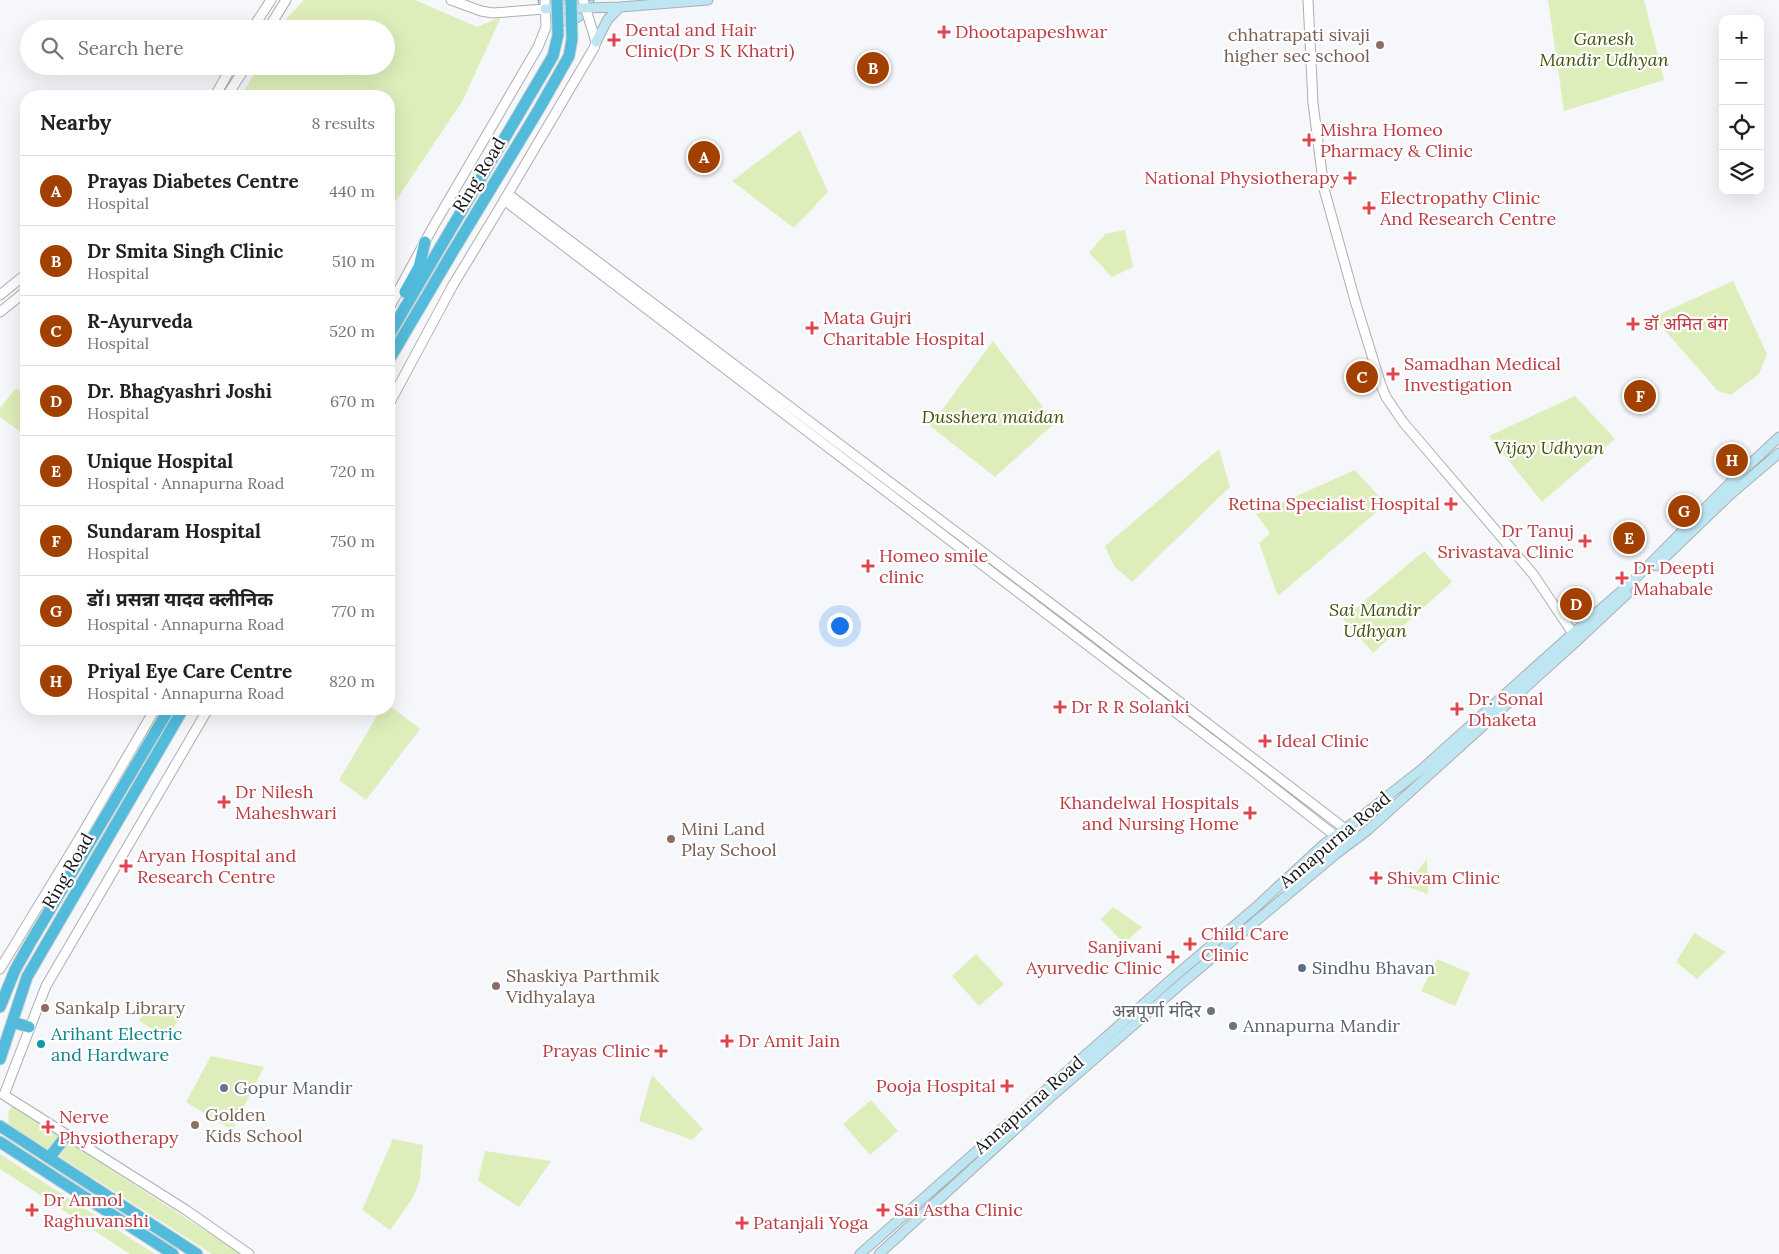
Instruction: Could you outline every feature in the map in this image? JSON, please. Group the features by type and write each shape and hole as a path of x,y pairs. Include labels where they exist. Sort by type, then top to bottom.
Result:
{"highway":[{"name":"Ring Road","path":"395,325 553,56 558,35 558,0"},
{"name":"Ring Road","path":"395,350 539,109 568,56 572,39 571,0"},
{"path":"395,318 398,308 419,267 425,242"},
{"name":"Ring Road","path":"0,1007 15,970 139,749 165,715"},
{"name":"Ring Road","path":"0,1059 27,977 180,715"},
{"path":"12,1022 29,1027"},
{"path":"0,1126 197,1254"},
{"path":"49,1158 66,1134"},
{"path":"0,1142 174,1254"}],"main road":[{"path":"545,4 620,6 708,0"},
{"path":"596,42 608,19 620,6"},
{"name":"Annapurna Road","path":"879,1254 1179,980 1316,850 1422,769 1575,637 1732,480 1779,437"},
{"name":"Annapurna Road","path":"860,1254 1179,980 1368,830 1575,637 1732,493 1779,453"}],"street":[{"path":"258,20 271,0"},
{"path":"274,20 286,0"},
{"path":"395,297 538,48 546,27 545,4 528,9 505,12 481,11 451,0"},
{"path":"1308,0 1314,102 1324,189 1381,386 1403,422 1533,574 1575,637"},
{"path":"395,393 453,284 594,48 596,42 583,4"},
{"path":"218,90 227,75"},
{"path":"231,90 240,75"},
{"path":"506,197 940,520 1357,838"},
{"path":"542,224 933,529 1250,769 1347,845"},
{"path":"0,295 20,279"},
{"path":"0,312 20,296"},
{"path":"933,529 940,520"},
{"path":"0,969 139,749 153,715"},
{"path":"204,715 46,986 4,1095 186,1210 249,1254"}],"green space":[{"path":"304,0 415,0 477,27 501,17 463,100 395,202 395,90 245,90 254,75 395,75 395,20 286,20"},
{"name":"Ganesh Mandir Udhyan","path":"1548,0 1644,0 1664,80 1564,111"},
{"path":"800,130 828,192 794,228 732,181"},
{"path":"1125,230 1133,267 1112,277 1089,253 1105,234"},
{"path":"1733,281 1767,354 1759,374 1731,395 1718,391 1653,317"},
{"name":"Dusshera maidan","path":"993,341 1055,423 995,477 930,426"},
{"path":"16,388 20,391 20,432 0,417 0,408"},
{"name":"Vijay Udhyan","path":"1575,396 1615,439 1542,502 1489,436"},
{"path":"1219,449 1230,487 1132,582 1114,566 1105,546"},
{"path":"1355,470 1386,504 1278,596 1259,543 1270,533 1256,514"},
{"name":"Sai Mandir Udhyan","path":"1424,551 1452,582 1373,653 1343,619"},
{"path":"395,710 420,729 366,800 339,780 377,715 395,715"},
{"path":"1427,859 1428,894 1405,886"},
{"path":"1113,907 1142,927 1124,944 1101,919"},
{"path":"1694,933 1726,952 1697,979 1676,962"},
{"path":"976,954 1004,984 979,1006 952,976"},
{"path":"1437,959 1470,973 1455,1006 1421,991"},
{"path":"148,1006 182,1013 168,1038 139,1021"},
{"path":"211,1056 264,1067 232,1130 186,1102"},
{"path":"652,1075 703,1129 692,1140 639,1121"},
{"path":"871,1100 898,1131 870,1155 843,1124"},
{"path":"13,1106 241,1254 212,1254 9,1124 8,1112"},
{"path":"393,1139 423,1145 420,1179 413,1198 390,1230 362,1210"},
{"path":"485,1151 551,1161 519,1207 478,1181"},
{"path":"0,1154 155,1254 130,1254 0,1169"}],"water":[{"path":"538,0 594,0 590,11 583,19 575,24 566,26 548,20"}],"place":[{"name":"Dhootapapeshwar","path":"944,32"},
{"name":"Dental and Hair Clinic(Dr S K Khatri)","path":"614,40"},
{"name":"chhatrapati sivaji higher sec school","path":"1380,45"},
{"name":"Dr Smita Singh Clinic","path":"873,68"},
{"name":"Mishra Homeo Pharmacy & Clinic","path":"1309,140"},
{"name":"Prayas Diabetes Centre","path":"704,157"},
{"name":"National Physiotherapy","path":"1350,178"},
{"name":"Electropathy Clinic And Research Centre","path":"1369,208"},
{"name":"डॉ अमित बंग","path":"1633,324"},
{"name":"Mata Gujri Charitable Hospital","path":"812,328"},
{"name":"Samadhan Medical Investigation","path":"1393,374"},
{"name":"R-Ayurveda","path":"1362,377"},
{"name":"Sundaram Hospital","path":"1640,396"},
{"name":"Priyal Eye Care Centre","path":"1732,460"},
{"name":"Retina Specialist Hospital","path":"1451,504"},
{"name":"डॉ। प्रसन्ना यादव क्लीनिक","path":"1684,511"},
{"name":"Unique Hospital","path":"1629,538"},
{"name":"Dr Tanuj Srivastava Clinic","path":"1585,541"},
{"name":"Homeo smile clinic","path":"868,566"},
{"name":"Dr Deepti Mahabale","path":"1622,578"},
{"name":"Dr. Bhagyashri Joshi","path":"1576,604"},
{"name":"Dr R R Solanki","path":"1060,707"},
{"name":"Dr. Sonal Dhaketa","path":"1457,709"},
{"name":"Ideal Clinic","path":"1265,741"},
{"name":"Dr Nilesh Maheshwari","path":"224,802"},
{"name":"Khandelwal Hospitals and Nursing Home","path":"1250,813"},
{"name":"Mini Land Play School","path":"671,839"},
{"name":"Aryan Hospital and Research Centre","path":"126,866"},
{"name":"Shivam Clinic","path":"1376,878"},
{"name":"Child Care Clinic","path":"1190,944"},
{"name":"Sanjivani Ayurvedic Clinic","path":"1173,957"},
{"name":"Sindhu Bhavan","path":"1302,968"},
{"name":"Shaskiya Parthmik Vidhyalaya","path":"496,986"},
{"name":"Sankalp Library","path":"45,1008"},
{"name":"अन्नपूर्णा मंदिर","path":"1211,1011"},
{"name":"Annapurna Mandir","path":"1233,1026"},
{"name":"Dr Amit Jain","path":"727,1041"},
{"name":"Arihant Electric and Hardware","path":"41,1044"},
{"name":"Prayas Clinic","path":"661,1051"},
{"name":"Pooja Hospital","path":"1007,1086"},
{"name":"Gopur Mandir","path":"224,1088"},
{"name":"Golden Kids School","path":"195,1125"},
{"name":"Nerve Physiotherapy","path":"48,1127"},
{"name":"Dr Anmol Raghuvanshi","path":"32,1210"},
{"name":"Sai Astha Clinic","path":"883,1210"},
{"name":"Patanjali Yoga","path":"742,1223"}]}
